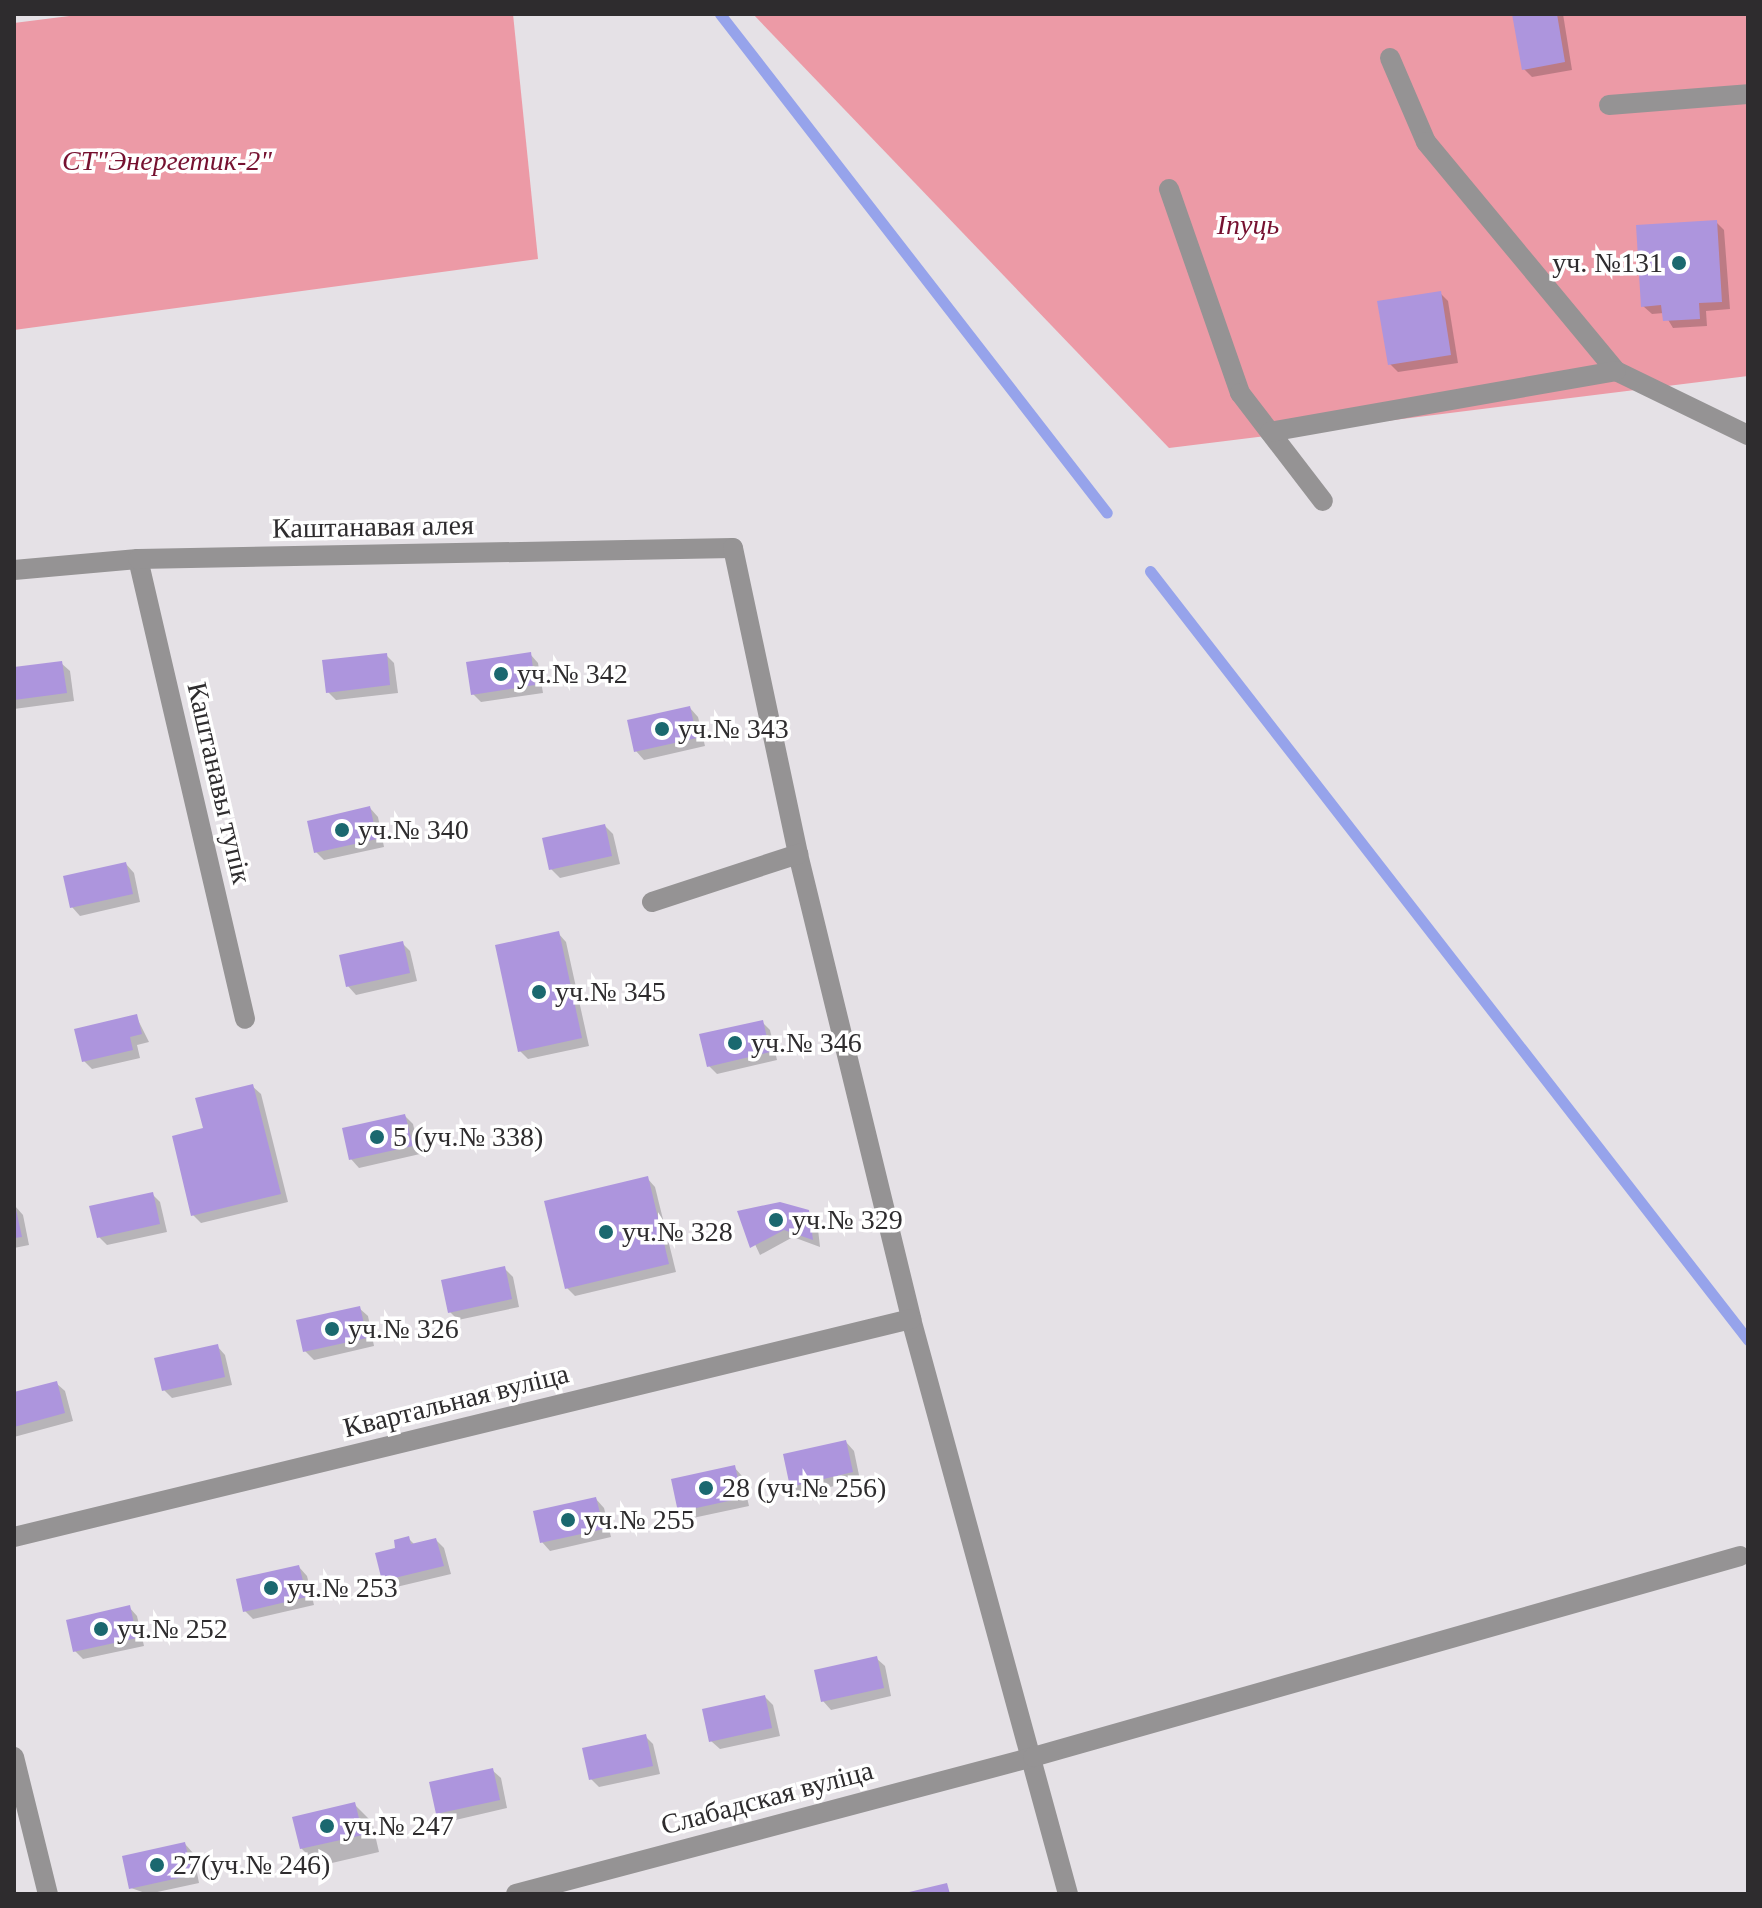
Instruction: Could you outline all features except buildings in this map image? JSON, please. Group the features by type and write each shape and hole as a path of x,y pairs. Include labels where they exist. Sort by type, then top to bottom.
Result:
{"street":[{"path":"1390,58 1426,142 1616,371 1748,435"},
{"path":"1609,105 1748,94"},
{"path":"1169,189 1240,393 1323,501"},
{"path":"1270,432 1616,371"},
{"name":"Каштанавая алея","path":"14,570 138,559 733,548 798,854"},
{"name":"Каштанавы тупік","path":"138,559 245,1019"},
{"path":"652,902 798,854 911,1319 1068,1894"},
{"name":"Квартальная вуліца","path":"14,1537 911,1319"},
{"name":"Слабадская вуліца","path":"516,1894 1033,1757 1740,1556"},
{"path":"14,1757 48,1894"}],"green space":[{"name":"СТ\"Энергетик-2\"","path":"85,14 513,14 538,259 14,330 14,23"},
{"name":"Іпуць","path":"753,14 1748,14 1748,376 1169,448"}],"waterway":[{"path":"720,14 1107,513"},
{"path":"1150,571 1748,1340"}],"place":[{"name":"уч. №131","path":"1679,263"},
{"name":"уч.№ 342","path":"501,674"},
{"name":"уч.№ 343","path":"662,729"},
{"name":"уч.№ 340","path":"342,830"},
{"name":"уч.№ 345","path":"539,992"},
{"name":"уч.№ 346","path":"735,1043"},
{"name":"5 (уч.№ 338)","path":"377,1137"},
{"name":"уч.№ 329","path":"776,1220"},
{"name":"уч.№ 328","path":"606,1232"},
{"name":"уч.№ 326","path":"332,1329"},
{"name":"28 (уч.№ 256)","path":"706,1488"},
{"name":"уч.№ 255","path":"568,1520"},
{"name":"уч.№ 253","path":"271,1588"},
{"name":"уч.№ 252","path":"101,1629"},
{"name":"уч.№ 247","path":"327,1826"},
{"name":"27(уч.№ 246)","path":"157,1865"}]}
